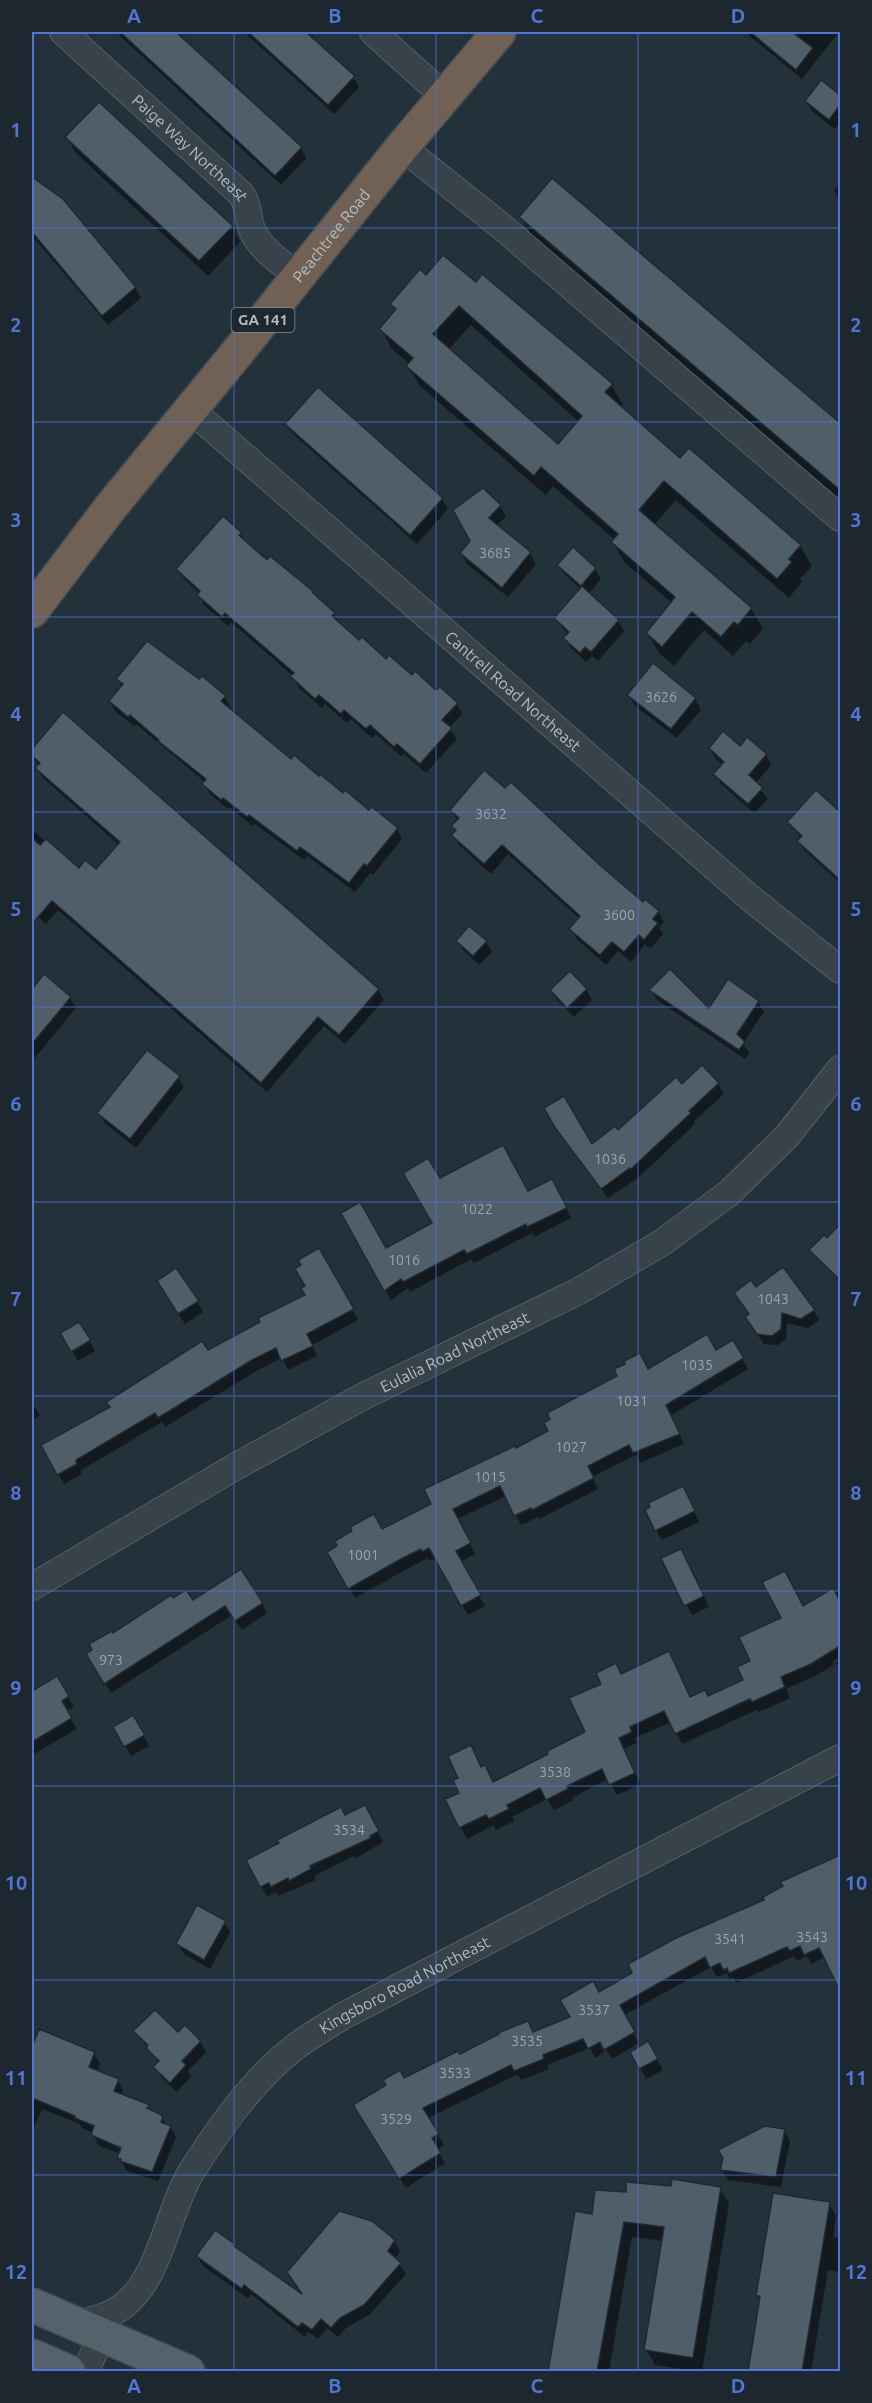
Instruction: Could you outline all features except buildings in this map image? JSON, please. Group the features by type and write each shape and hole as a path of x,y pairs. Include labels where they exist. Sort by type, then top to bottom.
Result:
{"highway":[{"name":"Peachtree Road","path":"36,595 110,508 402,147 499,32"}],"main road":[{"path":"32,2305 188,2372"},
{"path":"32,2356 69,2372"}],"street":[{"name":"Paige Way Northeast","path":"63,32 241,194 246,201 254,235 297,276"},
{"path":"373,32 444,96"},
{"path":"402,147 501,226 840,518"},
{"name":"Cantrell Road Northeast","path":"190,409 749,897 840,970"},
{"name":"Eulalia Road Northeast","path":"32,1587 233,1468 362,1397 579,1291 663,1242 729,1193 787,1136 840,1069"},
{"name":"Kingsboro Road Northeast","path":"89,2330 123,2306 140,2289 191,2172 222,2126 256,2083 296,2046 341,2017 840,1758"},
{"path":"85,2372 89,2330"}]}
